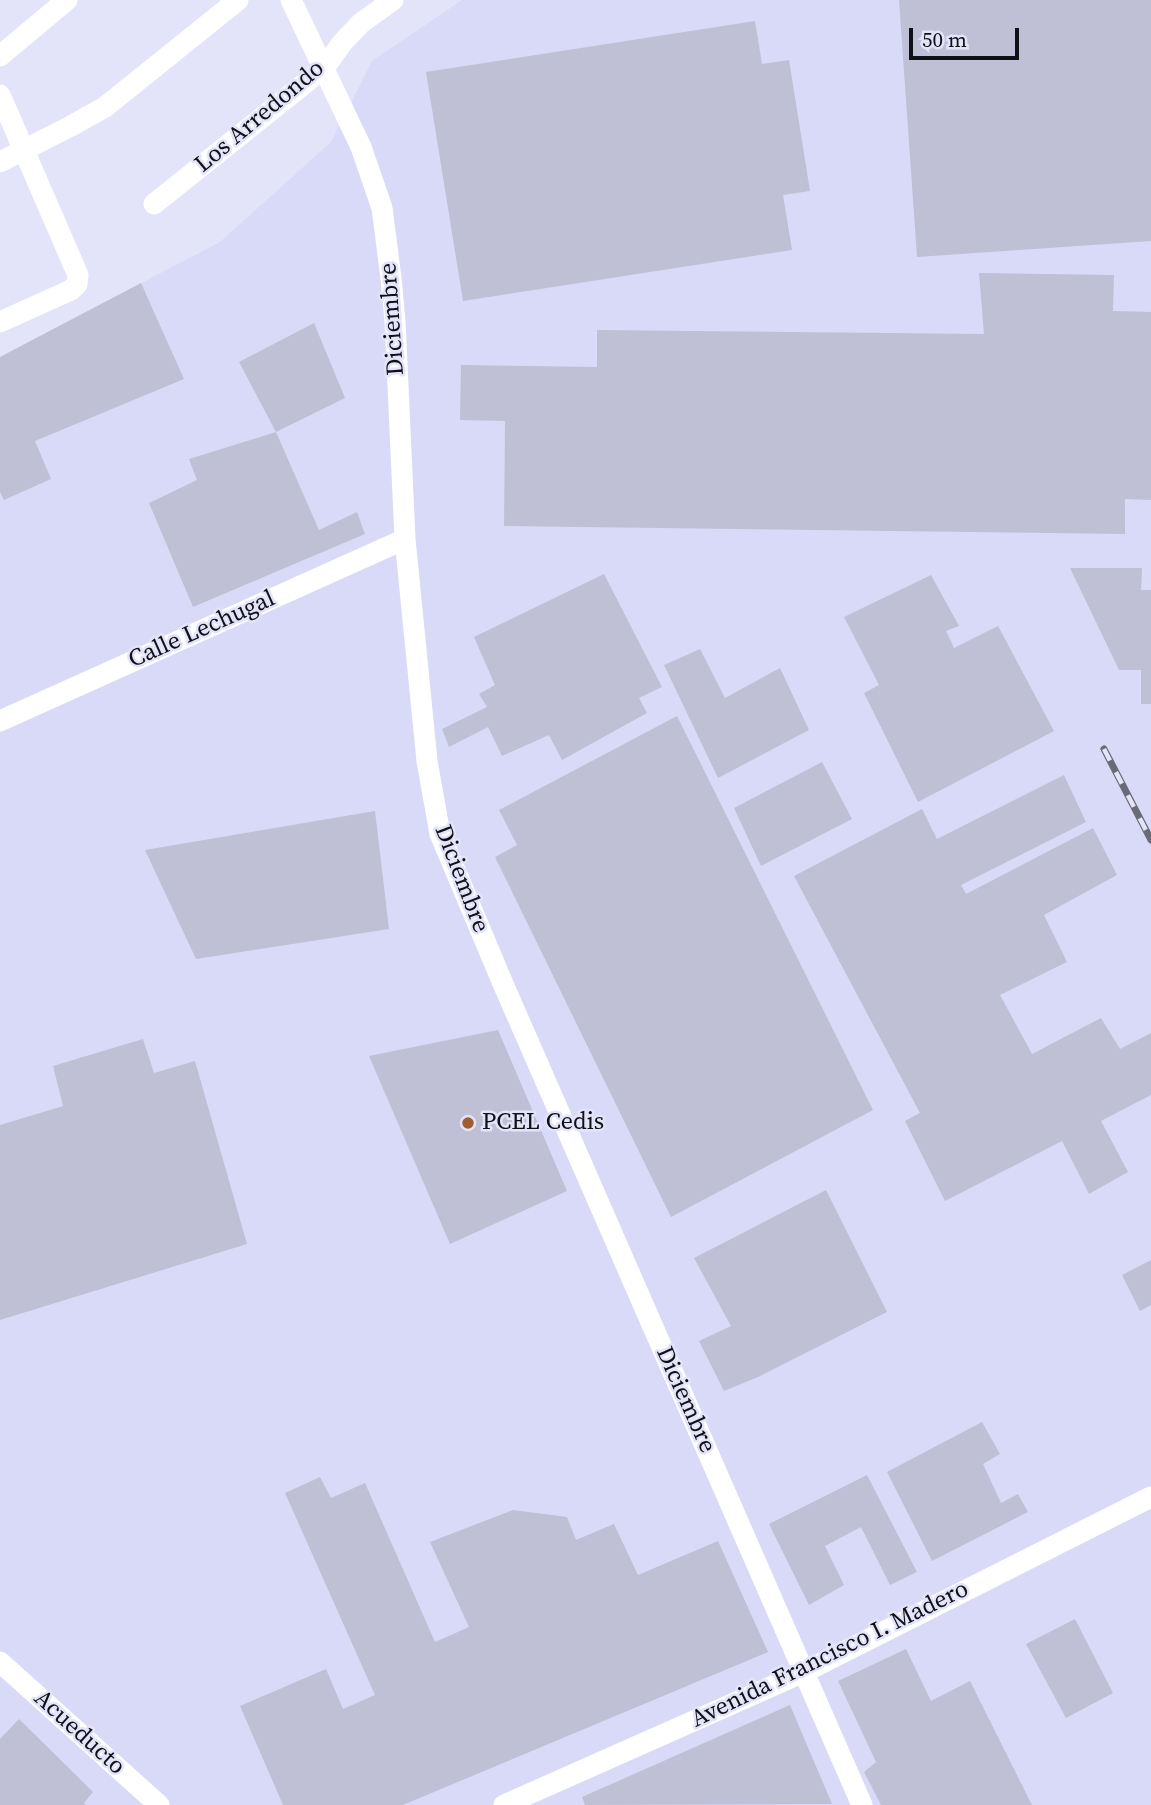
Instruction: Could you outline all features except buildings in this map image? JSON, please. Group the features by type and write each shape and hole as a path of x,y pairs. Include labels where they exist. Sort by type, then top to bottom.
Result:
{"street":[{"path":"0,162 105,107 238,0"},
{"name":"Diciembre","path":"291,0 361,147 382,208 395,321 405,539 427,761 440,834 862,1805"},
{"name":"Los Arredondo","path":"154,204 324,68 361,23 393,0"},
{"path":"0,57 66,1"},
{"path":"0,95 78,275 77,284 71,290 0,321"},
{"name":"Calle Lechugal","path":"0,721 405,539"},
{"name":"Avenida Francisco I. Madero","path":"504,1805 804,1672 1151,1497"},
{"name":"Acueducto","path":"0,1662 159,1805"}],"shaded area":[{"path":"462,0 1151,0 1151,1805 0,1805 0,357 220,242 331,142 372,61"}],"railway":[{"path":"1104,749 1151,840"}],"place":[{"name":"PCEL Cedis","path":"468,1123"}]}
